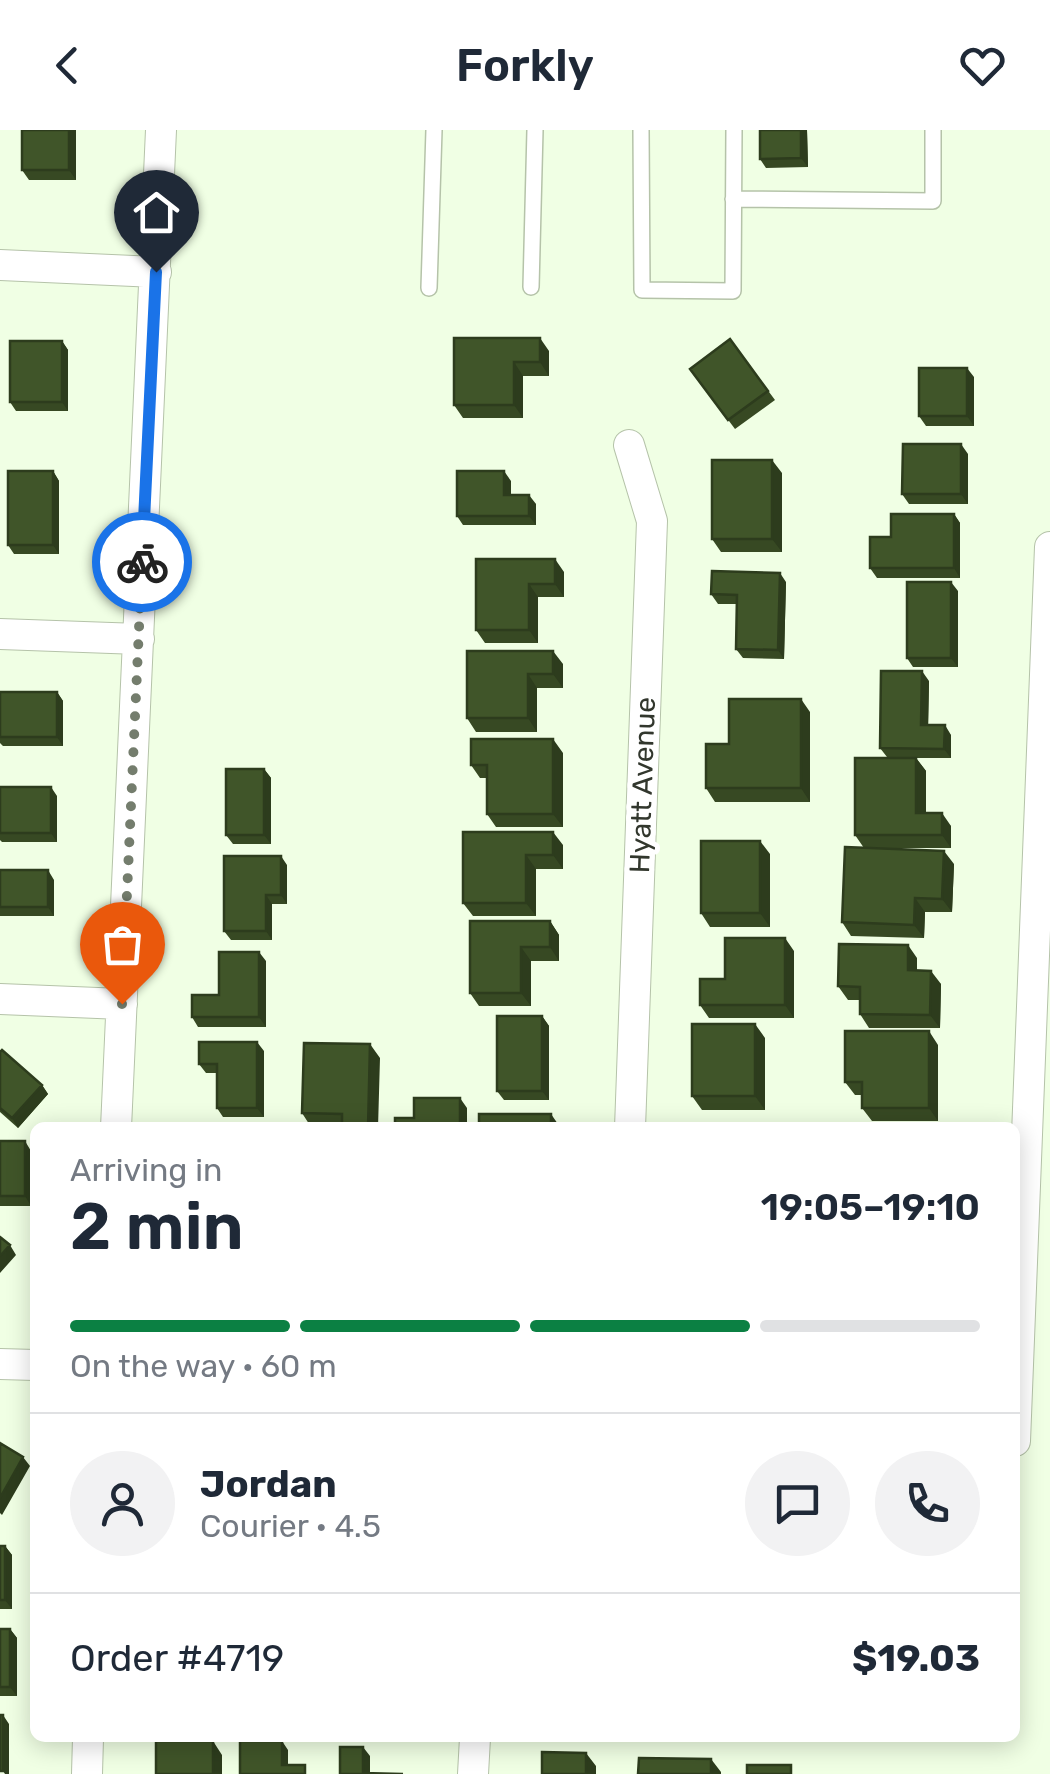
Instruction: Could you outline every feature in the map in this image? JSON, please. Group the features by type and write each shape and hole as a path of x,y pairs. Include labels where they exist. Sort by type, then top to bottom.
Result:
{"street":[{"path":"116,1122 162,130"},
{"path":"0,265 156,272"},
{"name":"Hyatt Avenue","path":"629,446 652,521 630,1122"},
{"path":"1020,1251 1050,546"},
{"path":"0,634 139,639"},
{"path":"0,999 122,1004"},
{"path":"0,1364 30,1365"},
{"path":"87,1774 88,1742"},
{"path":"473,1774 475,1742"}],"lane":[{"path":"429,288 434,130"},
{"path":"530,287 535,130"},
{"path":"641,130 642,290 733,291 734,130"},
{"path":"733,199 932,201 933,130"}],"building":[{"path":"22,130 69,130 69,170 22,170"},
{"path":"760,130 801,130 801,158 760,159"},
{"path":"454,338 540,338 540,362 514,362 514,405 454,405"},
{"path":"730,339 768,391 728,420 690,369"},
{"path":"10,341 62,341 62,402 10,402"},
{"path":"919,368 967,368 967,416 919,416"},
{"path":"903,444 961,444 961,494 902,494"},
{"path":"712,460 772,460 772,539 712,539"},
{"path":"8,471 53,471 53,545 8,545"},
{"path":"457,471 504,471 504,495 529,495 529,516 457,516"},
{"path":"891,514 954,514 954,568 870,568 870,537 891,537"},
{"path":"476,559 555,559 555,584 529,584 529,630 476,630"},
{"path":"712,571 780,573 778,650 736,649 737,595 711,594"},
{"path":"907,582 951,582 951,658 907,658"},
{"path":"467,651 553,651 553,674 528,674 528,718 467,718"},
{"path":"881,671 922,671 921,725 945,725 944,749 880,748"},
{"path":"0,692 57,692 57,737 0,737"},
{"path":"729,699 801,699 801,788 706,788 706,744 729,744"},
{"path":"471,739 553,739 553,814 487,814 487,765 471,765"},
{"path":"855,758 916,758 916,813 942,813 942,835 855,835"},
{"path":"226,769 264,769 264,835 226,835"},
{"path":"0,787 51,787 51,833 0,833"},
{"path":"463,832 553,832 553,855 526,855 526,903 463,903"},
{"path":"701,841 760,841 760,913 701,913"},
{"path":"845,847 944,851 942,899 915,898 914,925 842,922"},
{"path":"224,856 281,856 281,895 266,895 266,931 224,931"},
{"path":"0,870 48,870 48,907 0,907"},
{"path":"470,921 550,921 550,947 521,947 521,993 470,993"},
{"path":"725,938 785,938 785,1005 700,1005 700,979 725,979"},
{"path":"839,944 908,945 908,970 931,971 930,1015 860,1014 860,987 838,986"},
{"path":"219,952 259,952 259,1017 192,1017 192,995 219,995"},
{"path":"497,1016 542,1016 542,1091 497,1091"},
{"path":"692,1024 755,1024 755,1096 692,1096"},
{"path":"845,1031 929,1031 929,1108 862,1108 862,1082 845,1082"},
{"path":"199,1042 257,1042 257,1108 217,1108 217,1064 199,1064"},
{"path":"304,1043 370,1044 368,1122 342,1122 342,1114 302,1113"},
{"path":"2,1050 42,1085 12,1118 0,1108"},
{"path":"414,1098 460,1098 460,1122 395,1122 395,1118 414,1118"},
{"path":"479,1114 551,1114 551,1122 479,1122"},
{"path":"0,1141 25,1141 25,1196 0,1196"},
{"path":"0,1237 10,1245 0,1256"},
{"path":"0,1443 23,1457 0,1498"},
{"path":"0,1546 5,1546 5,1600 0,1600"},
{"path":"0,1629 10,1629 10,1687 0,1687"},
{"path":"3,1715 3,1771 0,1771"},
{"path":"156,1742 213,1742 213,1774 156,1774"},
{"path":"240,1742 282,1742 282,1765 305,1765 305,1774 240,1774"},
{"path":"340,1747 363,1747 363,1773 403,1774 340,1774"},
{"path":"542,1752 586,1753 586,1774 542,1774"},
{"path":"639,1758 711,1759 711,1774 638,1774"},
{"path":"747,1765 791,1765 791,1774 747,1774"}],"way so far":[{"path":"122,1004 142,562"}],"route":[{"path":"142,562 156,272"}]}
